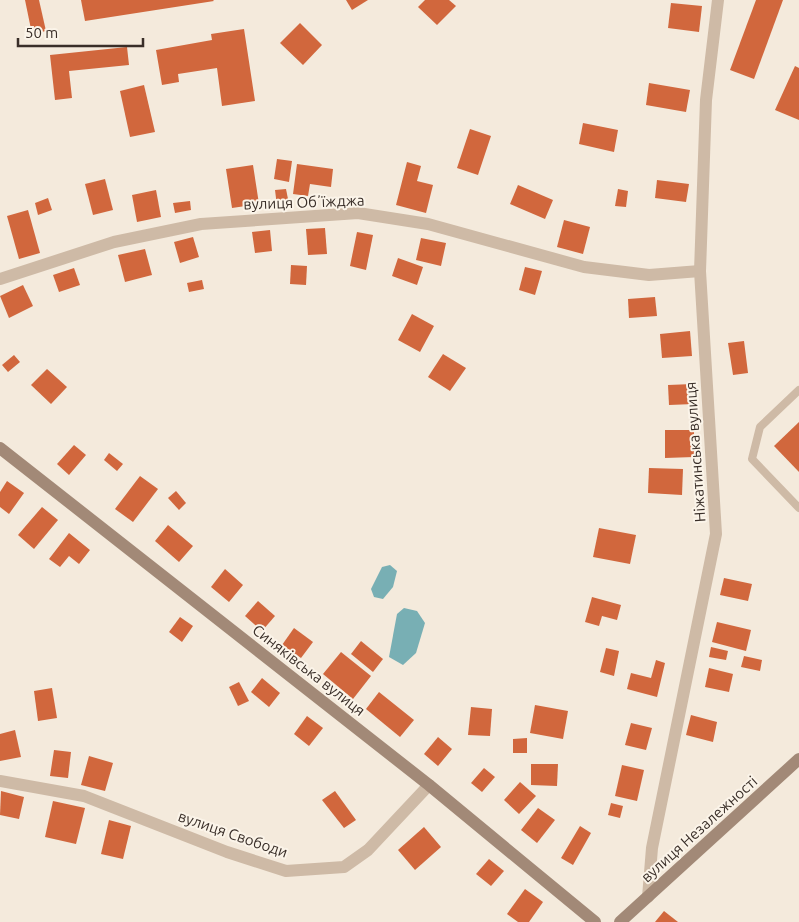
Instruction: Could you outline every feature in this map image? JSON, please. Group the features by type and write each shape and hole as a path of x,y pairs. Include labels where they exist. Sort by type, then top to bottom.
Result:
{"street":[{"name":"Ніжатинська вулиця","path":"648,897 652,848 716,534 700,271 706,100 718,0"},
{"name":"вулиця Обʼїжджа","path":"0,279 114,242 201,224 358,213 428,224 584,267 649,275 700,271"},
{"name":"Синяківська вулиця","path":"0,448 429,785 595,922"},
{"name":"вулиця Незалежності","path":"620,922 799,759"},
{"name":"вулиця Свободи","path":"0,781 84,796 227,852 286,871 344,867 368,850 429,785"}],"lane":[{"path":"799,390 760,427 752,459 799,508"}],"water":[{"path":"390,565 397,571 393,587 383,599 374,597 371,589 382,567"},
{"path":"404,608 417,611 425,623 416,653 403,665 389,657 397,614"}],"building":[{"path":"25,0 39,0 46,31 32,34"},
{"path":"81,0 213,0 214,1 85,21"},
{"path":"346,0 368,0 352,10"},
{"path":"425,0 449,0 456,6 437,25 418,7"},
{"path":"756,0 783,0 754,79 730,70"},
{"path":"671,3 702,6 699,32 668,28"},
{"path":"300,23 322,45 303,65 280,43"},
{"path":"244,29 255,101 222,106 217,68 178,74 179,82 162,85 156,50 212,40 211,34"},
{"path":"127,47 129,65 69,71 72,98 55,100 50,55"},
{"path":"795,66 799,68 799,120 775,110"},
{"path":"649,83 690,90 686,112 646,105"},
{"path":"144,85 155,132 130,137 120,91"},
{"path":"583,123 618,130 614,152 579,144"},
{"path":"470,129 491,136 478,175 457,168"},
{"path":"277,159 292,161 289,182 274,179"},
{"path":"407,162 421,166 417,181 433,185 426,213 396,205"},
{"path":"297,164 333,169 331,187 310,184 308,196 293,194"},
{"path":"253,165 259,204 232,208 226,169"},
{"path":"105,179 113,210 93,215 85,184"},
{"path":"657,180 689,184 686,202 655,198"},
{"path":"518,185 553,200 545,219 510,204"},
{"path":"286,189 289,204 277,206 275,190"},
{"path":"618,189 628,191 626,207 615,206"},
{"path":"156,190 161,217 137,222 132,195"},
{"path":"48,198 52,210 38,215 35,203"},
{"path":"190,201 191,210 175,213 173,203"},
{"path":"28,210 40,253 19,259 7,216"},
{"path":"564,220 590,227 583,254 557,247"},
{"path":"325,228 327,254 308,255 306,229"},
{"path":"270,230 272,251 255,253 252,232"},
{"path":"357,232 373,235 366,270 350,266"},
{"path":"193,237 199,257 180,263 174,242"},
{"path":"421,238 446,243 441,266 416,260"},
{"path":"145,249 152,275 125,282 118,255"},
{"path":"398,258 423,267 417,285 392,276"},
{"path":"291,265 307,266 306,285 290,284"},
{"path":"525,267 542,271 535,295 519,290"},
{"path":"74,268 80,285 59,292 53,275"},
{"path":"202,280 204,289 189,292 187,283"},
{"path":"23,285 33,306 9,318 0,296"},
{"path":"655,297 657,316 629,318 628,299"},
{"path":"412,314 434,326 420,352 398,340"},
{"path":"690,331 692,356 662,358 660,334"},
{"path":"744,341 748,373 733,375 728,343"},
{"path":"443,354 466,368 450,391 428,377"},
{"path":"14,355 20,362 8,372 2,365"},
{"path":"47,369 67,387 51,404 31,385"},
{"path":"693,384 694,404 669,405 668,385"},
{"path":"799,422 799,472 774,446"},
{"path":"665,430 694,430 694,457 665,458"},
{"path":"74,445 86,455 69,475 57,464"},
{"path":"109,453 123,464 117,471 104,460"},
{"path":"649,468 683,469 682,495 648,493"},
{"path":"140,476 158,489 133,522 115,509"},
{"path":"7,481 24,493 9,514 0,507 0,492"},
{"path":"176,491 186,503 179,510 168,498"},
{"path":"42,507 58,520 34,549 18,535"},
{"path":"168,525 193,546 179,562 155,541"},
{"path":"599,528 636,535 630,564 593,557"},
{"path":"69,533 90,550 79,564 69,556 60,567 49,559"},
{"path":"225,569 243,585 229,602 211,587"},
{"path":"724,578 752,584 748,601 720,595"},
{"path":"592,597 621,605 617,620 602,616 599,626 585,622"},
{"path":"258,601 275,616 262,631 245,616"},
{"path":"180,617 193,626 182,642 169,632"},
{"path":"717,622 751,630 746,651 712,642"},
{"path":"294,628 313,642 301,658 282,645"},
{"path":"361,641 383,659 373,672 351,654"},
{"path":"711,647 728,651 726,660 709,657"},
{"path":"606,648 619,651 614,676 600,672"},
{"path":"341,652 371,676 353,699 323,674"},
{"path":"744,656 762,660 760,671 741,667"},
{"path":"656,660 665,663 657,697 627,689 631,673 651,678"},
{"path":"709,668 733,674 729,692 705,687"},
{"path":"262,678 280,693 269,707 251,692"},
{"path":"239,682 249,701 238,706 229,687"},
{"path":"52,688 57,718 38,721 34,691"},
{"path":"379,692 414,720 400,737 366,709"},
{"path":"535,705 568,711 563,739 530,733"},
{"path":"471,707 492,709 490,736 468,735"},
{"path":"691,715 717,722 713,742 686,735"},
{"path":"307,716 323,728 309,746 294,734"},
{"path":"631,723 652,728 646,750 625,745"},
{"path":"15,730 21,757 0,761 0,734"},
{"path":"438,737 452,749 438,766 424,754"},
{"path":"527,738 527,753 513,753 513,739"},
{"path":"54,750 71,752 68,778 50,776"},
{"path":"89,756 113,763 105,791 81,785"},
{"path":"531,764 558,764 557,786 531,785"},
{"path":"622,765 644,770 637,801 615,796"},
{"path":"484,768 495,777 482,792 471,783"},
{"path":"520,782 536,796 519,814 504,800"},
{"path":"1,791 24,797 19,819 0,815"},
{"path":"335,791 356,820 344,828 322,800"},
{"path":"53,801 85,808 76,844 45,837"},
{"path":"611,803 623,806 620,818 608,815"},
{"path":"538,808 555,820 537,843 521,830"},
{"path":"109,820 131,826 123,859 101,854"},
{"path":"580,826 591,833 573,865 561,858"},
{"path":"424,827 441,847 415,870 398,850"},
{"path":"489,859 504,871 491,886 476,874"},
{"path":"525,889 543,902 529,922 518,922 507,914"},
{"path":"664,911 678,922 655,922"}]}
